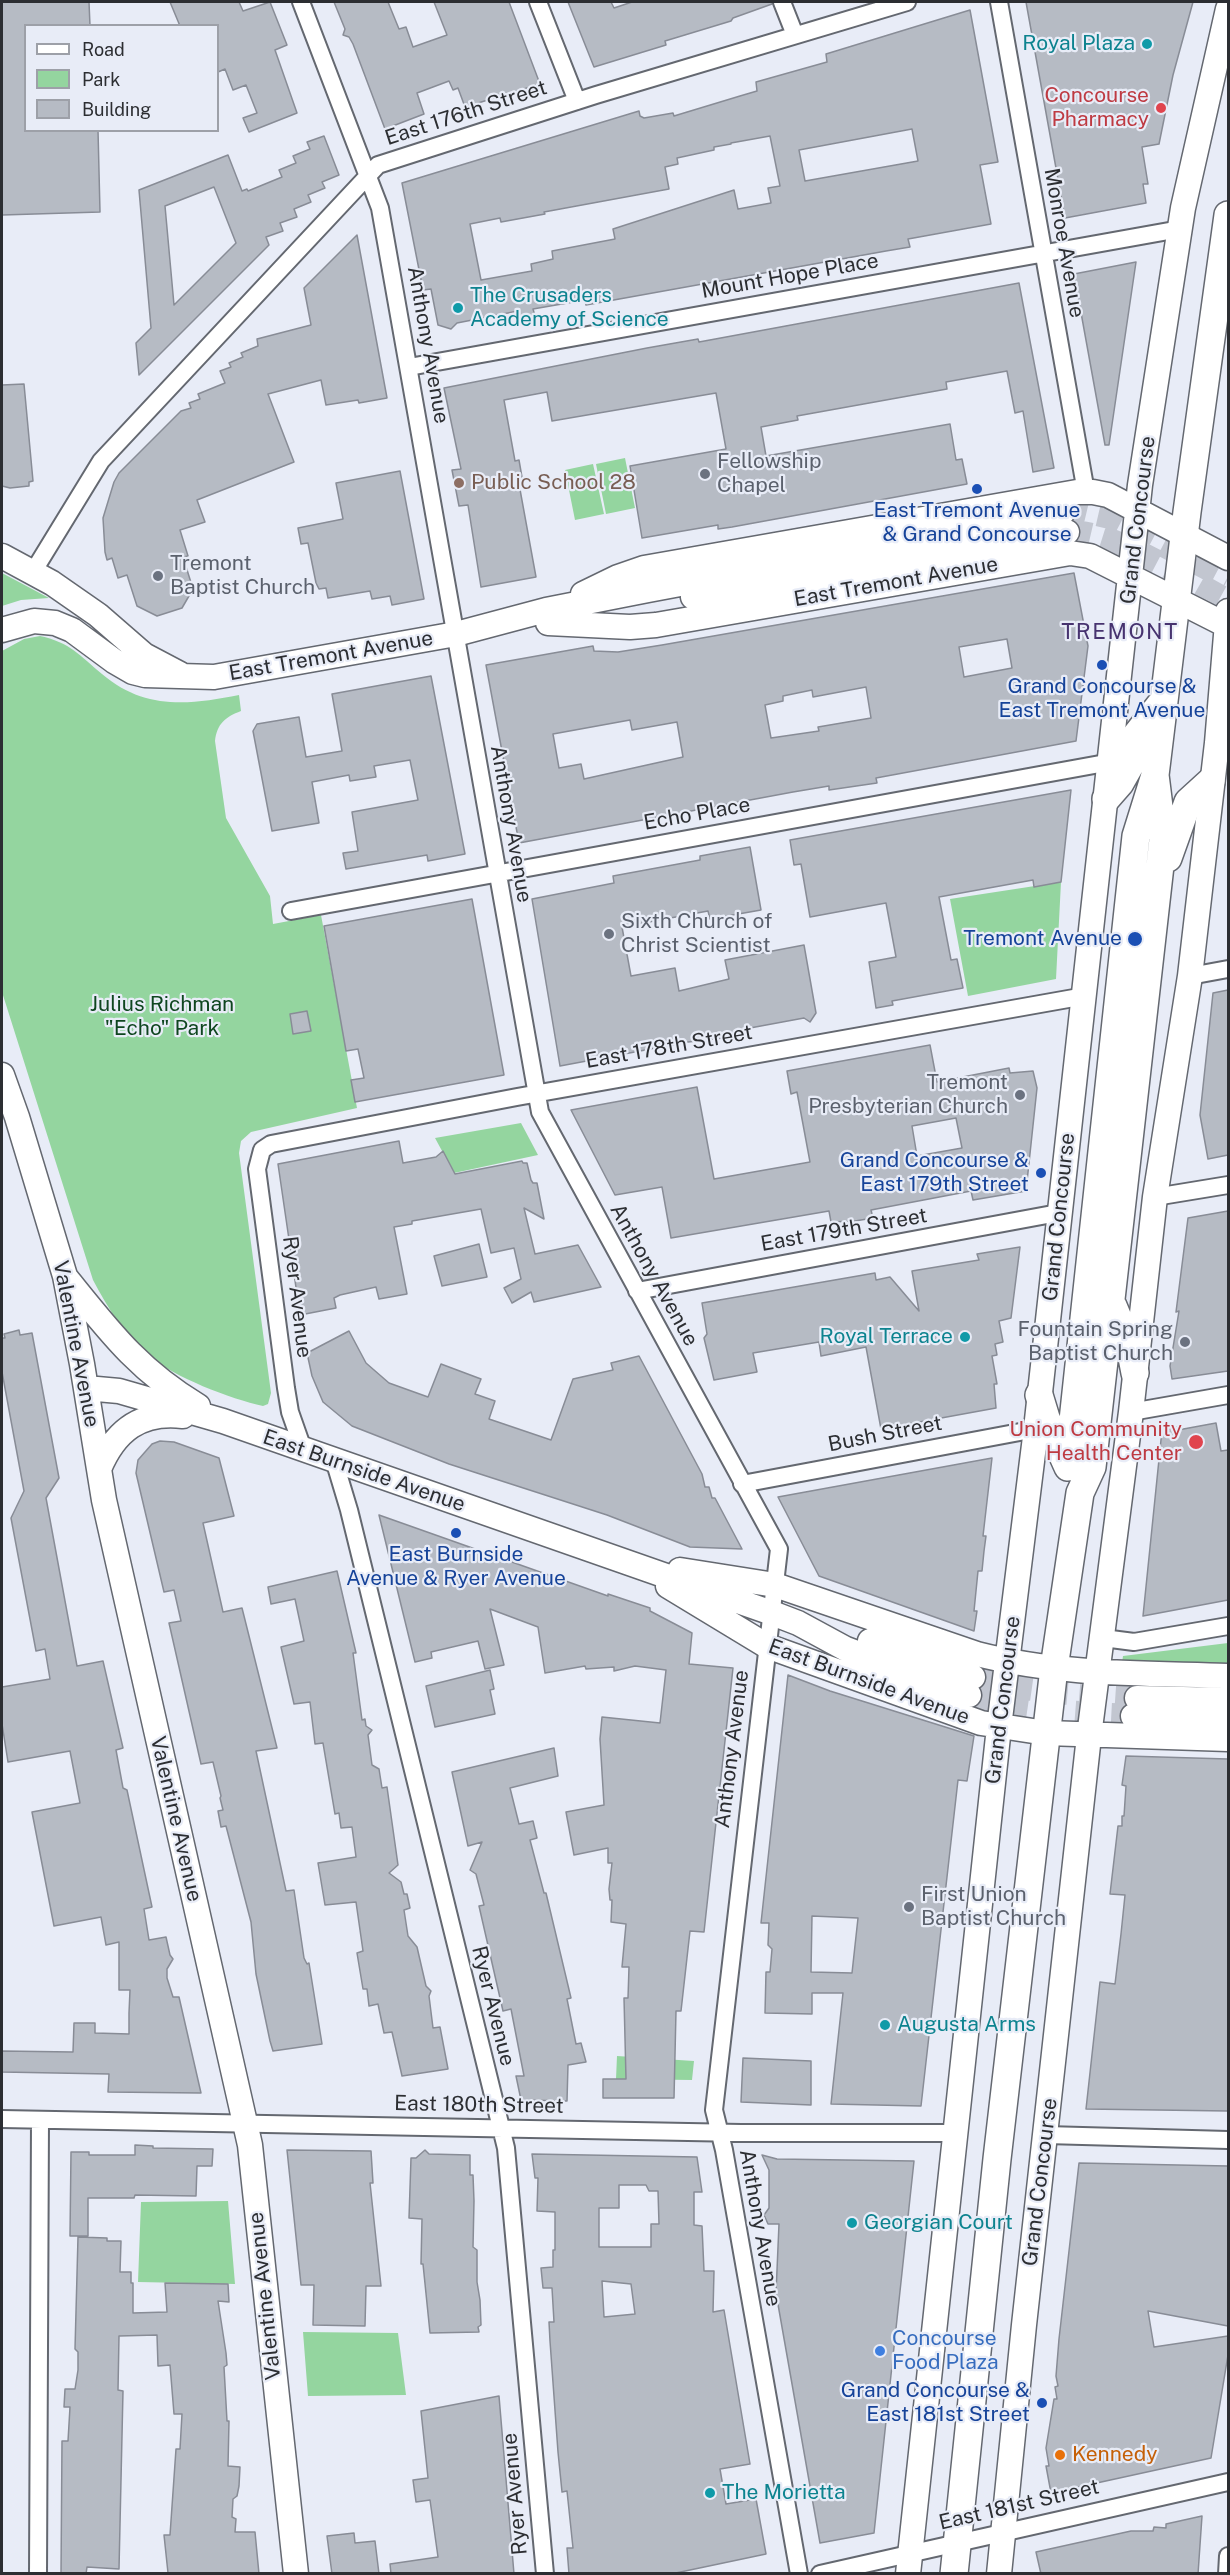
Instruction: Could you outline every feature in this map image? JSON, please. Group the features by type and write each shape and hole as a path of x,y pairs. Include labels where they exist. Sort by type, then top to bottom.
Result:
{"main road":[{"name":"Grand Concourse","path":"909,2563 999,1728 1036,1429 1140,485 1180,229 1228,9"},
{"name":"Grand Concourse","path":"1068,1467 1136,836 1155,775 1178,601 1186,512 1228,215"},
{"name":"East Tremont Avenue","path":"554,615 618,577 644,568 1086,492 1108,495 1228,558"},
{"name":"East Tremont Avenue","path":"2,630 34,621 55,623 72,630 114,661 134,672 145,675 214,677 1065,522"},
{"name":"East Tremont Avenue","path":"554,615 630,627 656,625 1061,553 1090,556 1178,601 1228,621"},
{"name":"East Tremont Avenue","path":"2,556 75,598 144,655 184,676"},
{"name":"Grand Concourse","path":"999,2574 1089,1736 1131,1412 1155,1197 1190,976 1211,781 1223,742 1228,621"},
{"path":"1107,799 1120,783 1133,760 1133,739 1164,700"},
{"name":"Grand Concourse","path":"954,2574 997,2159 1046,1733 1080,1493 1092,1467 1158,888 1163,839 1155,775"},
{"path":"1158,888 1188,802 1211,781"},
{"name":"Valentine Avenue","path":"2,1075 7,1104 65,1275 104,1500 250,2145 296,2574"},
{"path":"65,1275 129,1355 166,1386 224,1421"},
{"path":"1111,1303 1130,1347 1135,1373"},
{"name":"East Burnside Avenue","path":"86,1388 119,1391 224,1421 798,1623 852,1634 971,1686"},
{"path":"1039,1395 1046,1418 1080,1493"},
{"path":"99,1469 111,1442 135,1424 161,1416 224,1421"},
{"name":"East Burnside Avenue","path":"639,1567 696,1572 775,1585 977,1654 1008,1662 1097,1671 1228,1676"},
{"name":"East Burnside Avenue","path":"639,1567 694,1604 767,1646 999,1728 1089,1736 1228,1739"},
{"path":"1228,1700 1135,1707 1228,1717"}],"street":[{"name":"Anthony Avenue","path":"301,2 380,208 409,368 466,632 497,874 541,1114 779,1549 714,2110 799,2574"},
{"path":"538,2 577,101"},
{"path":"782,2 795,35"},
{"name":"East 176th Street","path":"33,572 101,461 378,165 577,101 907,2"},
{"name":"Monroe Avenue","path":"999,2 1086,492"},
{"name":"Mount Hope Place","path":"409,368 1180,229"},
{"name":"Echo Place","path":"291,911 1111,762"},
{"path":"1190,976 1228,969"},
{"name":"East 178th Street","path":"262,1150 282,1142 537,1093 1084,996"},
{"name":"Ryer Avenue","path":"262,1150 257,1169 286,1388 290,1412 303,1449"},
{"path":"1155,1197 1228,1185"},
{"name":"East 179th Street","path":"638,1291 1058,1213"},
{"path":"1131,1412 1228,1395"},
{"name":"Bush Street","path":"742,1484 1036,1429"},
{"name":"Ryer Avenue","path":"334,1460 349,1510 509,2166 545,2574"},
{"path":"1103,1638 1134,1642 1228,1626"},
{"name":"East 180th Street","path":"2,2119 501,2129 956,2133"},
{"path":"38,2574 40,2120"},
{"path":"1046,2135 1228,2140"},
{"name":"East 181st Street","path":"820,2574 909,2563 958,2542 1228,2482"},
{"path":"1227,2574 1228,2556"}],"green space":[{"path":"625,458 635,508 606,514 596,464"},
{"path":"593,464 604,514 575,520 565,470"},
{"path":"2,573 49,598 21,600 2,606"},
{"name":"Julius Richman \"Echo\" Park","path":"40,636 67,646 118,686 134,694 168,702 202,701 239,695 241,711 223,722 215,741 226,818 270,896 273,924 321,915 357,1108 251,1132 241,1141 239,1153 271,1393 268,1404 263,1406 203,1386 159,1363 131,1339 111,1311 93,1280 2,992 2,651 24,639"},
{"path":"1061,882 1056,979 968,996 950,899"},
{"path":"521,1123 538,1155 454,1173 435,1138"},
{"path":"1228,1643 1228,1665 1122,1663 1123,1656"},
{"path":"617,2056 694,2061 692,2080 616,2079"},
{"path":"228,2201 235,2284 138,2282 141,2202"},
{"path":"303,2332 398,2333 406,2395 308,2396"}],"building":[{"path":"2,2 89,2 90,24 24,24 24,132 98,132 100,212 2,215"},
{"path":"170,2 239,2 243,11 270,2 287,45 275,50 297,113 249,132 243,118 257,113 246,85 233,90 225,69 219,72 219,24 179,24"},
{"path":"334,2 388,2 399,29 406,27 413,47 447,35 434,2 509,2 540,84 465,107 458,88 453,90 449,81 417,93 424,114 385,129 353,44 349,37 343,35 345,29"},
{"path":"568,2 611,2 614,8 632,2 772,2 772,4 733,18 731,21 665,41 666,45 594,67"},
{"path":"1026,2 1193,2 1173,75 1159,144 1142,147 1148,184 1143,184 1146,203 1065,218"},
{"path":"970,10 998,162 980,165 991,224 908,239 910,247 586,305 585,300 533,309 535,316 519,319 518,311 457,323 451,329 438,325 431,289 423,290 402,183 639,111 640,116 644,118 673,113 674,116 757,91 756,82 827,62 826,54","holes":["912,129 918,161 805,181 799,150","770,136 780,186 768,188 771,203 738,209 734,190 613,229 615,239 552,251 553,259 531,264 532,271 481,280 470,224 500,218 501,222 669,189 665,167 678,164 677,158 714,150 714,147"]},
{"path":"324,136 339,175 322,182 325,188 308,195 311,202 294,209 297,217 280,223 283,231 266,237 269,245 139,375 136,343 151,328 139,190 228,155 242,191 247,189 248,191 282,177 279,170 296,163 293,156 310,149 307,142","holes":["214,187 236,243 174,305 165,206"]},
{"path":"357,235 387,398 326,405 321,380 268,394 294,462 197,500 205,522 180,530 188,556 183,557 193,589 182,608 157,616 137,606 127,575 118,578 112,558 107,560 105,552 103,518 119,473 181,411 191,408 189,403 200,399 198,394 225,383 220,371 231,367 229,363 243,357 241,353 258,346 257,339 311,325 304,288"},
{"path":"1136,262 1109,445 1105,445 1074,274"},
{"path":"1019,283 1054,468 1033,472 1023,411 1015,413 1007,371 946,382 947,389 797,416 798,420 761,427 766,456 950,424 956,460 962,459 967,484 732,527 718,529 718,525 642,538 630,466 726,449 716,393 552,421 547,392 504,400 515,461 519,460 523,483 519,484 536,577 481,587 468,505 459,506 452,470 461,469 444,388 647,348 698,339 699,342"},
{"path":"24,384 33,481 29,482 29,486 10,488 2,486 2,385"},
{"path":"400,471 424,599 392,605 390,596 372,599 370,591 328,598 326,588 319,589 316,583 308,543 301,544 298,528 343,519 336,483"},
{"path":"1074,573 1088,646 1076,741 876,778 877,783 829,790 829,786 793,792 519,843 486,665 593,646 594,651 618,652","holes":["1007,639 1012,668 964,677 959,647","866,687 871,718 818,727 819,731 771,738 765,705 783,701 783,696 812,690 813,697","630,720 632,730 677,722 683,757 584,779 581,764 559,768 553,734"]},
{"path":"431,676 465,854 428,861 427,855 346,869 343,853 358,851 352,812 418,800 410,760 374,766 376,777 350,781 349,775 312,782 319,823 272,831 253,731 257,724 299,717 306,757 342,751 332,694"},
{"path":"1071,790 1061,882 1034,887 1033,880 939,897 951,960 957,959 963,988 892,1001 893,1005 876,1008 869,962 896,957 886,903 810,917 801,864 794,865 790,840"},
{"path":"750,847 761,910 710,919 708,911 622,927 631,976 675,968 679,991 729,979 725,960 804,945 816,1013 810,1022 804,1018 750,1028 748,1032 732,1034 732,1037 688,1042 560,1066 532,899 614,883 613,876 700,860 700,856"},
{"path":"472,899 504,1075 355,1102 351,1080 364,1078 358,1049 346,1051 324,926"},
{"path":"1228,990 1228,1155 1208,1159 1200,1115 1213,993"},
{"path":"307,1011 311,1031 293,1034 290,1014"},
{"path":"930,1045 937,1082 1009,1068 1010,1073 1033,1071 1037,1088 1026,1191 973,1200 971,1191 871,1210 873,1218 855,1221 831,1222 829,1211 671,1238 662,1187 615,1195 571,1110 697,1087 714,1179 810,1162 797,1092 791,1094 787,1071","holes":["956,1118 962,1148 917,1156 912,1126"]},
{"path":"399,1141 403,1163 436,1157 443,1151 455,1174 522,1161 527,1163 531,1180 537,1183 544,1219 524,1208 535,1254 578,1245 601,1287 534,1302 531,1292 512,1303 504,1288 521,1279 514,1248 491,1253 481,1209 412,1221 412,1224 394,1227 407,1294 379,1299 376,1287 334,1298 336,1308 300,1315 278,1164"},
{"path":"1228,1211 1228,1371 1172,1379 1170,1366 1179,1311 1176,1312 1188,1218"},
{"path":"479,1244 487,1277 442,1286 434,1256"},
{"path":"1020,1247 1011,1318 999,1321 1003,1342 995,1344 997,1355 992,1356 997,1384 994,1384 996,1408 881,1429 866,1347 821,1356 819,1342 753,1353 757,1372 714,1380 704,1338 707,1334 702,1303 875,1273 876,1280 890,1277 919,1311 912,1271 979,1260 977,1254"},
{"path":"19,1330 20,1335 32,1333 59,1478 46,1498 77,1666 103,1661 123,1748 116,1750 123,1788 127,1790 152,1907 144,1909 149,1940 166,1937 173,1959 167,1969 167,1978 173,1997 179,1997 201,2093 108,2092 109,2074 2,2072 2,2051 73,2052 74,2023 95,2023 95,2033 129,2034 130,1990 119,1990 119,1942 106,1945 101,1917 54,1926 32,1812 80,1803 70,1751 8,1762 2,1724 2,1687 50,1679 45,1649 36,1651 11,1518 24,1491 2,1372 2,1338 5,1338 4,1334"},
{"path":"349,1331 366,1363 389,1383 428,1397 441,1364 481,1379 475,1394 495,1401 489,1419 551,1440 573,1379 613,1370 611,1363 639,1356 702,1474 705,1487 709,1487 712,1498 715,1498 742,1549 690,1547 607,1515 449,1464 352,1426 323,1402 312,1376 307,1353"},
{"path":"1216,1423 1221,1451 1228,1450 1228,1600 1143,1616 1162,1430 1178,1427 1178,1430"},
{"path":"160,1441 174,1442 219,1458 234,1516 203,1523 223,1612 242,1608 277,1748 256,1751 286,1891 294,1890 304,1958 307,1964 309,1963 322,2044 273,2051 270,2041 256,1974 251,1922 226,1826 221,1827 218,1811 223,1810 213,1762 201,1764 169,1623 181,1621 174,1590 164,1592 136,1473 138,1460 152,1444"},
{"path":"992,1458 983,1536 986,1536 982,1571 978,1571 974,1631 819,1576 778,1497"},
{"path":"379,1515 608,1596 608,1594 650,1608 650,1611 692,1633 689,1664 733,1668 704,1932 690,1931 681,2011 676,2011 674,2098 603,2098 603,2079 626,2079 624,1998 628,1998 629,1967 622,1967 626,1924 611,1922 612,1900 610,1900 609,1889 612,1863 608,1863 608,1848 574,1855 566,1812 604,1805 600,1739 602,1717 660,1723 666,1670 635,1666 614,1671 614,1667 586,1669 585,1666 545,1673 538,1627 490,1609 504,1665 485,1669 478,1641 431,1652 432,1658 415,1662"},
{"path":"337,1571 356,1653 353,1653 362,1720 365,1719 366,1726 372,1730 368,1735 372,1765 379,1769 382,1788 387,1787 398,1865 389,1873 401,1882 404,1894 407,1894 410,1908 404,1910 408,1936 417,1947 426,1986 431,1991 429,1996 433,2028 440,2027 448,2069 402,2076 392,2032 384,2033 378,2004 369,2006 367,1989 363,1989 357,1953 363,1951 356,1902 325,1905 318,1863 356,1857 352,1827 341,1828 339,1813 335,1814 323,1743 315,1744 310,1702 294,1704 281,1647 304,1641 295,1599 271,1604 268,1587"},
{"path":"490,1670 494,1689 490,1690 495,1714 435,1727 426,1686"},
{"path":"788,1675 830,1691 974,1736 967,1781 958,1780 921,2106 831,2104 843,1993 812,1993 812,2014 765,2013 766,1972 770,1972 772,1949 768,1945 769,1923 761,1923","holes":["812,1916 858,1918 852,1973 811,1972"]},
{"path":"554,1748 558,1776 510,1788 519,1824 533,1821 537,1838 530,1840 544,1893 546,1893 571,1998 567,1999 576,2044 581,2043 586,2062 568,2065 567,2101 521,2100 516,2076 524,2076 511,2009 503,2011 479,1906 484,1905 476,1874 470,1870 482,1842 468,1846 452,1772"},
{"path":"1126,1756 1228,1759 1228,2111 1086,2109 1100,1982 1115,1984 1121,1934 1125,1895 1110,1894 1118,1826 1122,1826 1122,1816 1124,1816 1126,1786 1122,1785"},
{"path":"743,2058 811,2061 811,2105 741,2102"},
{"path":"135,2145 153,2146 153,2148 213,2149 212,2166 197,2166 196,2196 135,2195 134,2198 88,2198 88,2236 70,2236 71,2152 89,2152 89,2155 135,2155"},
{"path":"287,2150 371,2151 373,2183 370,2183 381,2286 366,2286 365,2326 313,2325 314,2285 301,2285"},
{"path":"425,2150 429,2154 470,2155 474,2201 473,2247 477,2250 477,2282 480,2300 479,2332 430,2333 423,2264 421,2264 422,2219 409,2218 411,2158 416,2158"},
{"path":"532,2154 697,2157 702,2192 694,2192 694,2225 702,2226 704,2271 714,2271 713,2312 724,2310 750,2464 720,2469 726,2504 756,2499 766,2554 671,2574 569,2574 567,2548 573,2548 567,2491 562,2492 558,2452 549,2322 554,2322 552,2288 543,2288 541,2268 553,2267 555,2212 537,2211 538,2178 535,2178","holes":["619,2185 646,2185 649,2191 658,2191 659,2224 651,2224 651,2247 599,2247 599,2208 619,2208","602,2281 631,2284 635,2314 604,2317"]},
{"path":"762,2155 777,2159 914,2161 874,2533 820,2543 776,2293 779,2224 768,2224 764,2215 769,2208 769,2170"},
{"path":"1079,2163 1228,2166 1228,2326 1148,2311 1154,2347 1228,2336 1228,2355 1211,2458 1051,2493 1046,2466 1049,2466 1046,2448 1054,2399 1057,2399 1055,2387 1058,2386 1056,2376 1059,2339"},
{"path":"78,2237 121,2241 120,2272 131,2272 133,2313 167,2312 165,2283 228,2284 229,2302 218,2301 227,2365 224,2367 227,2421 229,2421 228,2466 240,2467 239,2486 237,2496 233,2499 232,2517 236,2519 235,2532 255,2532 259,2574 168,2573 164,2535 170,2535 176,2449 180,2449 182,2414 174,2414 170,2365 158,2366 157,2335 119,2336 118,2390 123,2391 119,2569 87,2567 86,2574 61,2574 62,2441 68,2441 70,2407 64,2407 65,2389 75,2389 78,2370 78,2352 75,2349"},
{"path":"499,2396 514,2574 391,2574 390,2564 438,2557 430,2500 416,2502 413,2480 428,2478 421,2411"},
{"path":"1202,2516 1198,2574 1041,2574 1036,2552 1131,2531 1153,2531 1154,2527 1166,2528 1166,2524"},
{"path":"354,2533 355,2543 375,2541 379,2574 332,2574 327,2536"}],"tunnel":[{"path":"1063,512 1080,510 1110,517 1228,579"},
{"path":"1067,532 1085,533 1127,547 1228,601"},
{"path":"973,1677 1034,1689 1137,1698"},
{"path":"969,1695 1031,1708 1133,1716"}],"place":[{"name":"Royal Plaza","path":"1147,44"},
{"name":"Concourse Pharmacy","path":"1161,108"},
{"name":"The Crusaders Academy of Science","path":"458,308"},
{"name":"Fellowship Chapel","path":"705,474"},
{"name":"Public School 28","path":"459,483"},
{"name":"East Tremont Avenue & Grand Concourse","path":"977,489"},
{"name":"Tremont Baptist Church","path":"158,576"},
{"name":"Grand Concourse & East Tremont Avenue","path":"1102,665"},
{"name":"Sixth Church of Christ Scientist","path":"609,934"},
{"name":"Tremont Avenue","path":"1135,939"},
{"name":"Tremont Presbyterian Church","path":"1020,1095"},
{"name":"Grand Concourse & East 179th Street","path":"1041,1173"},
{"name":"Royal Terrace","path":"965,1337"},
{"name":"Fountain Spring Baptist Church","path":"1185,1342"},
{"name":"Union Community Health Center","path":"1196,1442"},
{"name":"East Burnside Avenue & Ryer Avenue","path":"456,1533"},
{"name":"First Union Baptist Church","path":"909,1907"},
{"name":"Augusta Arms","path":"885,2025"},
{"name":"Georgian Court","path":"852,2223"},
{"name":"Concourse Food Plaza","path":"880,2351"},
{"name":"Grand Concourse & East 181st Street","path":"1042,2403"},
{"name":"Kennedy","path":"1060,2455"},
{"name":"The Morietta","path":"710,2493"}],"district":[{"name":"TREMONT","path":"1120,632"}]}
